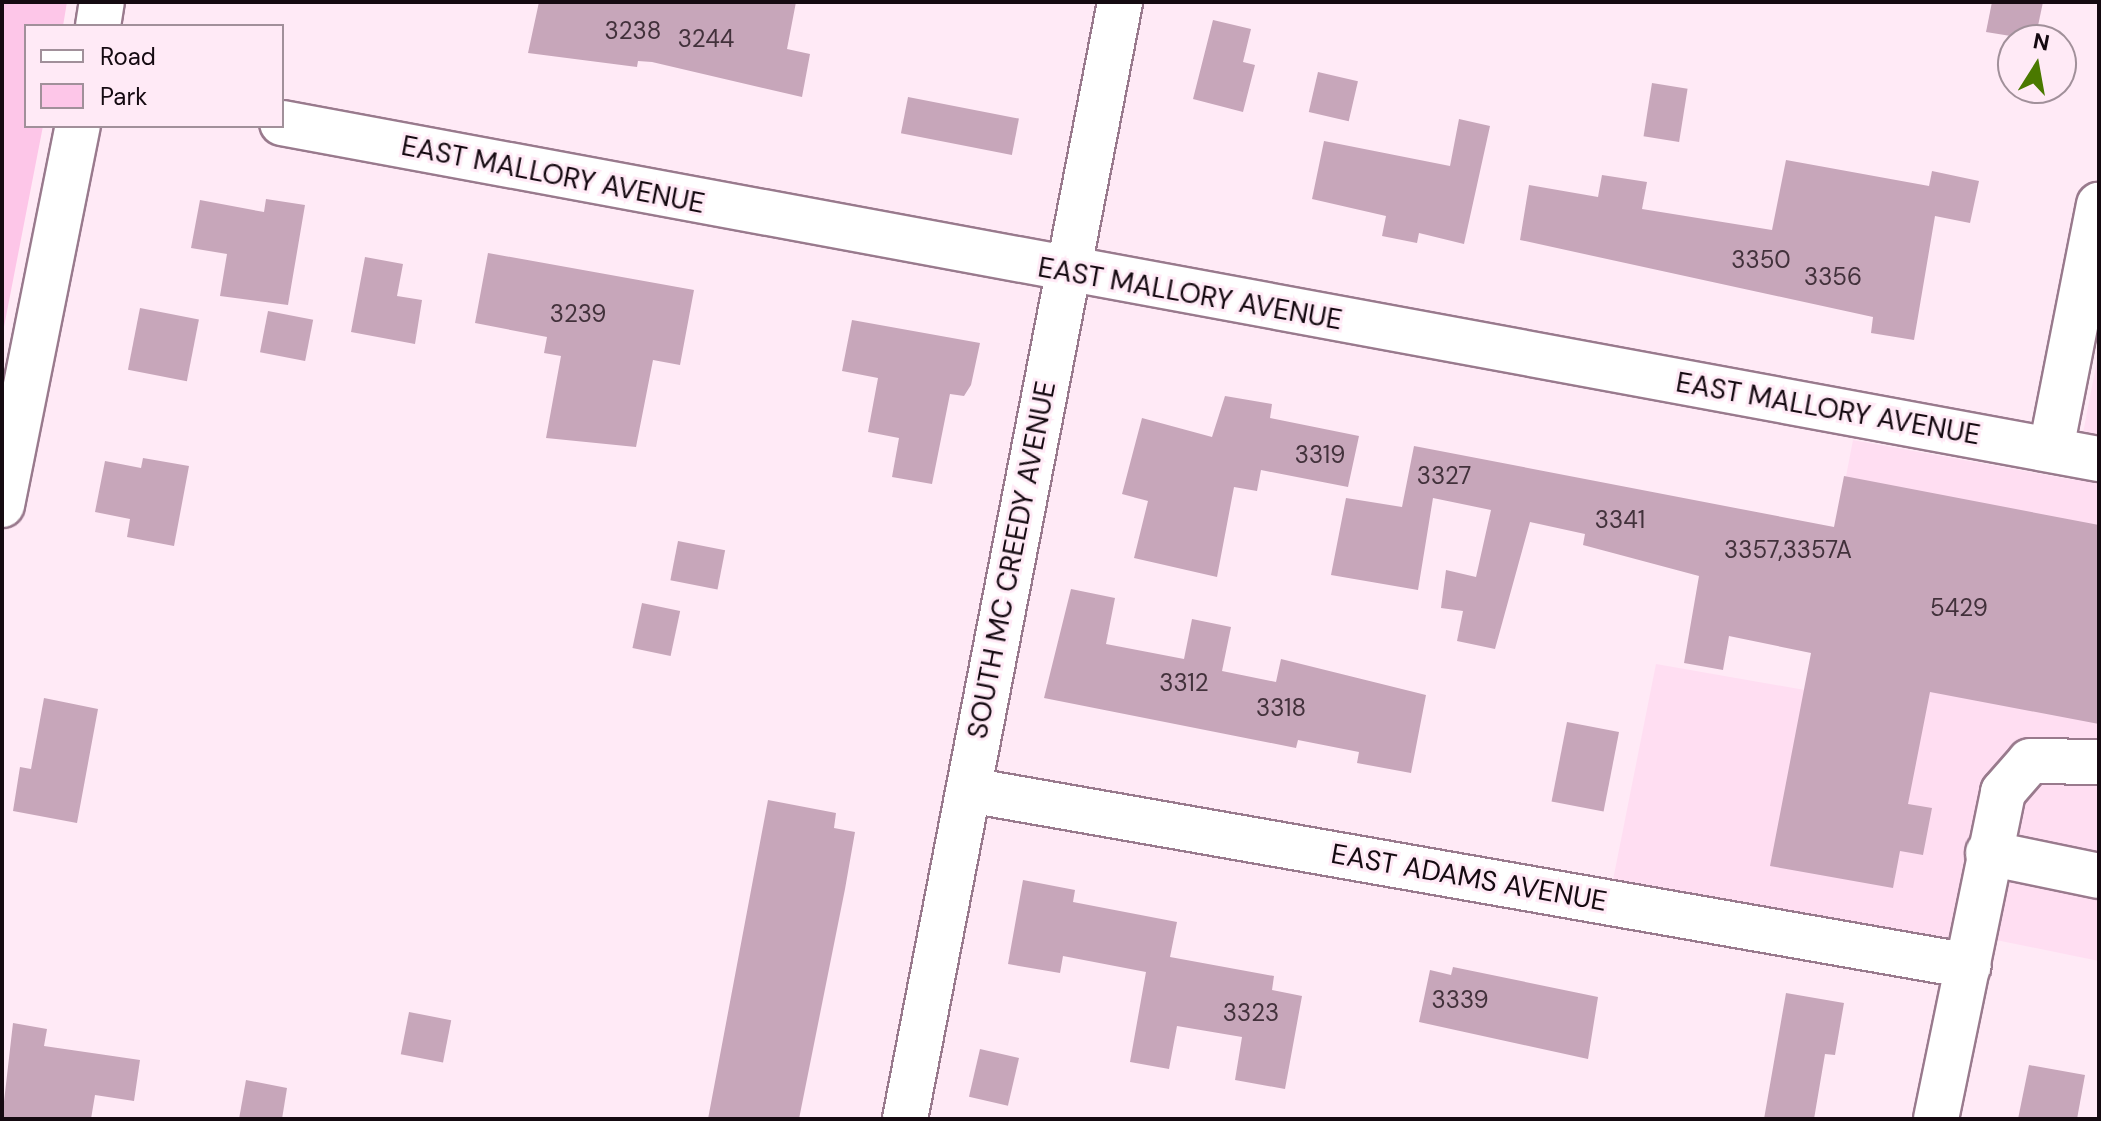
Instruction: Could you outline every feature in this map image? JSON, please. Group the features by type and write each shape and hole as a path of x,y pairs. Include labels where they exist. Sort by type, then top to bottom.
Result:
{"street":[{"path":"98,24 102,2"},
{"name":"SOUTH MC CREEDY AVENUE","path":"905,1119 1120,2"},
{"name":"EAST MALLORY AVENUE","path":"284,123 1067,272 2099,459"},
{"path":"2,505 78,128"},
{"path":"2051,449 2099,205"},
{"path":"1936,1119 1969,966 1988,853 2003,792 2030,761 2099,762"},
{"name":"EAST ADAMS AVENUE","path":"969,790 1969,966"},
{"path":"1988,853 2099,876"}],"shaded area":[{"path":"2099,350 2099,961 1991,939 1987,953 1613,880 1656,664 1805,690 1853,440 2074,480"}],"green space":[{"path":"2,2 67,2 63,24 24,24 24,128 43,128 2,337"}],"building":[{"path":"539,2 796,2 787,49 810,54 802,97 652,62 638,61 637,67 528,53"},
{"path":"1992,2 2043,2 2038,24 1997,24 1997,34 1986,32"},
{"path":"1213,20 1251,29 1243,62 1255,65 1243,112 1193,99"},
{"path":"1318,72 1358,81 1349,121 1309,112"},
{"path":"1652,83 1688,89 1679,142 1644,136"},
{"path":"908,97 1019,119 1012,155 901,133"},
{"path":"1459,119 1490,126 1464,244 1419,233 1417,243 1382,236 1386,216 1312,199 1324,141 1450,166"},
{"path":"1786,160 1929,186 1932,171 1979,181 1970,223 1935,216 1914,340 1871,333 1873,317 1520,240 1529,185 1598,197 1602,175 1647,182 1642,209 1772,230"},
{"path":"266,199 305,205 288,305 220,296 227,254 191,248 200,200 264,212"},
{"path":"488,253 694,290 680,365 653,360 636,447 546,438 561,356 544,353 547,337 475,323"},
{"path":"365,257 403,264 397,296 422,300 415,344 351,332"},
{"path":"140,308 199,319 187,381 128,370"},
{"path":"268,311 313,320 305,361 260,352"},
{"path":"852,320 980,343 971,385 964,396 950,394 932,484 892,477 899,438 868,432 878,378 842,371"},
{"path":"1225,396 1272,404 1270,418 1359,436 1348,487 1261,470 1257,491 1234,487 1217,577 1134,558 1148,501 1122,494 1142,418 1212,437"},
{"path":"1414,446 1834,527 1844,476 2099,525 2099,724 1930,692 1908,804 1932,808 1923,855 1900,851 1893,888 1770,866 1811,653 1729,636 1723,670 1684,663 1699,576 1583,545 1585,534 1530,522 1495,649 1457,641 1463,611 1441,608 1446,570 1476,577 1491,510 1433,498 1418,590 1331,575 1346,498 1402,507"},
{"path":"143,458 189,466 174,546 127,537 130,519 95,512 105,461 141,468"},
{"path":"678,541 725,550 717,589 670,580"},
{"path":"1071,589 1115,598 1106,644 1184,659 1192,619 1231,627 1222,671 1276,682 1281,659 1426,695 1411,773 1357,763 1359,752 1298,740 1296,748 1044,698"},
{"path":"642,603 680,611 671,656 632,648"},
{"path":"44,698 98,709 77,823 13,811 20,767 31,769"},
{"path":"1567,722 1619,732 1604,812 1552,802"},
{"path":"768,800 836,813 834,828 855,832 845,889 799,1119 708,1119"},
{"path":"1023,880 1075,890 1073,902 1177,922 1170,957 1274,976 1272,990 1302,996 1285,1089 1235,1080 1242,1037 1177,1026 1169,1069 1130,1062 1146,972 1063,956 1060,973 1008,964"},
{"path":"1453,967 1598,997 1588,1059 1419,1022 1430,970 1451,975"},
{"path":"1786,993 1844,1003 1835,1055 1825,1054 1814,1119 1764,1119"},
{"path":"409,1012 451,1020 443,1062 401,1054"},
{"path":"13,1023 47,1029 44,1046 140,1060 134,1101 95,1095 91,1119 2,1119"},
{"path":"980,1049 1019,1058 1008,1106 969,1097"},
{"path":"2029,1065 2085,1075 2077,1119 2018,1119"},
{"path":"246,1080 287,1088 282,1119 239,1119"}]}
